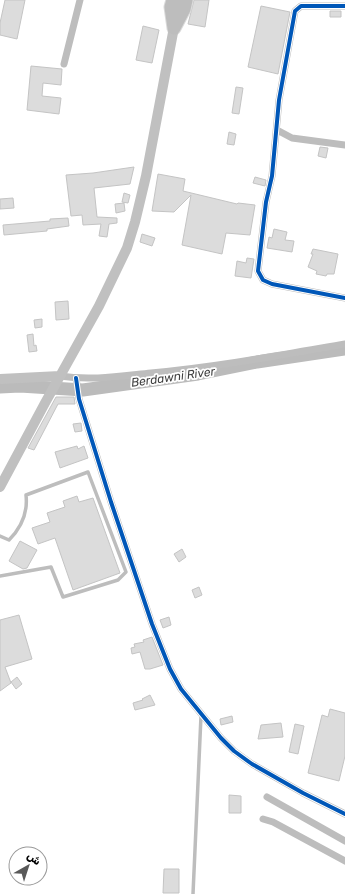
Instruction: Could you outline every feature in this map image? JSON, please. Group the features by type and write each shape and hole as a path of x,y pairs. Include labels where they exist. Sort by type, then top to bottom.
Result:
{"highway":[{"path":"174,28 171,7 179,1"}],"main road":[{"path":"0,487 115,275 129,241 146,176 174,28"},
{"path":"0,380 58,379"}],"street":[{"path":"64,64 80,0"},
{"path":"345,6 301,6 296,9 281,85 272,176 266,202 258,271 263,280 272,284 345,298"},
{"path":"277,130 292,138 345,145"},
{"path":"58,379 107,378 185,370 345,344"},
{"path":"76,378 76,387 79,399 111,502 152,624 181,689 221,738 240,755 297,789 345,814"},
{"path":"267,797 345,841"},
{"path":"263,819 273,822 345,861"}],"lane":[{"path":"0,536 9,540 17,532 28,507 26,496 88,472 126,572 118,580 62,597 51,567 0,576"},
{"path":"193,894 202,714"}],"building":[{"path":"5,0 25,0 17,39 0,35 0,23"},
{"path":"194,0 209,0 205,27 188,24"},
{"path":"261,6 290,12 278,74 248,67"},
{"path":"330,11 341,11 341,17 330,17"},
{"path":"143,26 159,30 152,63 136,60"},
{"path":"31,66 62,69 61,85 43,83 42,96 61,98 59,114 27,110"},
{"path":"236,87 243,88 239,114 232,113"},
{"path":"229,132 236,134 234,145 227,144"},
{"path":"320,147 328,148 326,158 318,156"},
{"path":"134,167 130,184 94,188 97,217 117,218 117,223 109,224 107,237 99,236 101,224 83,225 82,215 71,216 66,175"},
{"path":"158,174 185,179 183,191 237,204 255,205 250,235 226,233 222,254 182,245 191,195 174,212 152,211"},
{"path":"255,177 266,180 265,186 253,183"},
{"path":"124,193 130,195 128,203 122,202"},
{"path":"13,198 14,208 0,209 0,199"},
{"path":"124,203 125,211 116,213 115,204"},
{"path":"68,218 69,226 47,229 47,231 4,235 3,225"},
{"path":"274,229 287,232 285,240 294,241 292,252 267,248 269,237 272,238"},
{"path":"142,234 155,238 152,246 140,242"},
{"path":"313,249 338,254 334,274 327,274 326,276 316,274 317,271 308,267 313,254 311,254"},
{"path":"247,258 254,259 251,278 235,276 237,261 246,263"},
{"path":"68,301 69,319 56,320 55,302"},
{"path":"42,319 42,327 35,328 34,320"},
{"path":"33,334 34,346 36,345 37,351 29,352 27,335"},
{"path":"56,397 74,397 75,404 58,404 34,450 28,448"},
{"path":"81,423 82,431 75,432 73,424"},
{"path":"77,446 78,449 84,446 88,458 60,468 55,452"},
{"path":"77,496 79,502 93,498 120,573 73,590 55,538 38,544 32,528 50,522 47,513 65,507 63,501"},
{"path":"20,541 37,550 27,568 23,569 9,561"},
{"path":"182,549 186,557 179,562 174,554"},
{"path":"199,587 202,595 195,598 192,590"},
{"path":"19,615 32,659 5,667 11,683 0,691 0,620"},
{"path":"169,617 171,625 163,628 160,620"},
{"path":"152,637 163,665 145,669 140,652 132,654 131,648 135,647 134,644 144,642 143,640"},
{"path":"17,677 22,684 16,689 11,682"},
{"path":"150,695 155,705 135,710 133,703 143,700 142,699"},
{"path":"330,709 345,713 345,756 339,781 308,773 322,715 328,717"},
{"path":"232,716 233,722 221,725 220,719"},
{"path":"281,723 283,737 258,739 261,725"},
{"path":"295,724 304,726 298,754 289,752"},
{"path":"229,795 241,796 241,813 229,813"},
{"path":"164,869 179,869 179,893 163,893"}],"waterway":[{"name":"Berdawni River","path":"0,387 20,386 83,390 198,374 257,362 345,349"}],"cycle path":[{"path":"345,6 301,6 295,11 279,100 272,176 266,202 258,271 263,280 272,284 345,298"},
{"path":"76,378 79,399 111,502 152,624 170,669 181,689 221,738 234,751 252,764 303,793 345,814"}]}
